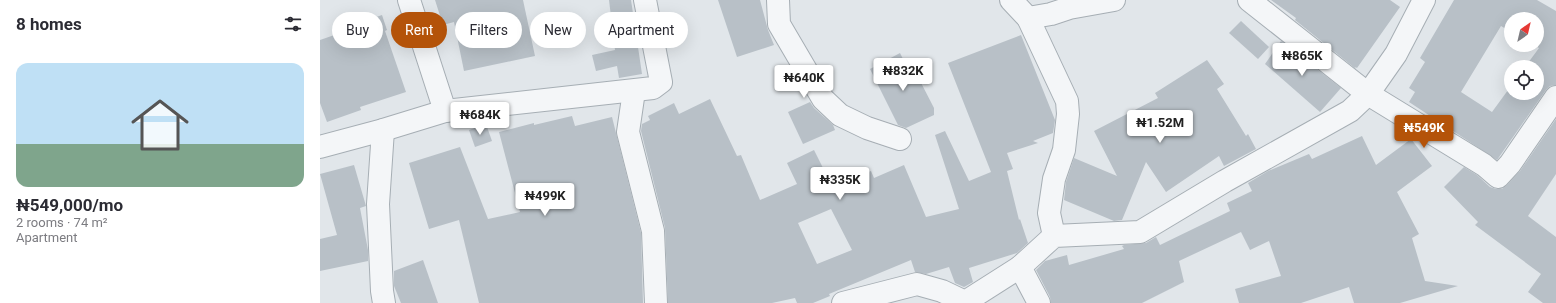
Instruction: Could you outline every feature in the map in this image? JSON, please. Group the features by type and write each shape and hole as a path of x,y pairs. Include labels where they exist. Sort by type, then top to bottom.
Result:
{"street":[{"path":"409,0 445,111"},
{"path":"320,147 445,111 653,88 661,82 645,0"},
{"path":"778,0 779,24 824,99 840,115 867,128 900,139"},
{"path":"1011,0 1028,18 1067,101 1068,114 1064,150 1054,179 1048,213 1054,236"},
{"path":"1028,18 1051,14 1069,8 1114,0"},
{"path":"1249,0 1368,94 1484,165 1498,177 1510,164 1556,97"},
{"path":"842,303 917,284 942,291 965,302 1020,267 1054,236 1140,232 1224,181 1350,112 1368,94 1396,54 1424,0"},
{"path":"634,91 628,132 652,231 656,303"},
{"path":"383,130 378,204 382,291 384,303"},
{"path":"1020,267 1039,303"}],"building":[{"path":"435,0 523,0 530,33 530,48 533,48 535,56 464,71 459,48 522,48 522,12 455,12 455,27 454,22 447,24 447,12 439,12"},
{"path":"609,0 631,0 633,12 610,12"},
{"path":"718,0 760,0 768,30 774,45 737,57"},
{"path":"1271,0 1390,0 1400,7 1357,68 1355,67 1356,69 1295,20 1296,18"},
{"path":"1454,0 1537,0 1556,11 1556,85 1550,86 1544,93 1544,60 1530,60 1536,52 1544,52 1544,12 1504,12 1504,28 1501,26 1461,92 1492,112 1504,96 1504,100 1539,100 1497,160 1409,102 1415,92 1409,88 1425,62 1420,58"},
{"path":"383,18 387,30 385,31 406,92 360,107 361,110 327,122 320,103 320,40 332,36 332,48 383,48"},
{"path":"1241,21 1269,47 1258,59 1229,33"},
{"path":"1021,35 1055,120 1053,133 1033,141 1038,143 1007,153 1013,169 1007,171 1019,220 1020,219 1028,243 1017,253 969,268 973,282 964,287 955,283 949,267 926,274 915,272 911,260 829,294 830,296 813,303 797,303 795,298 772,303 668,303 665,228 641,131 642,124 650,120 648,116 674,103 679,114 710,99 737,156 741,155 760,200 797,184 787,163 814,150 823,168 814,172 819,187 871,171 874,178 904,165 926,217 959,209 935,135 945,131 969,181 991,172 948,63","holes":["831,209 852,250 817,264 798,223"]},
{"path":"1281,41 1341,88 1320,112 1265,64"},
{"path":"615,48 638,48 642,74 619,78 617,66 596,71 592,55 615,50"},
{"path":"900,53 908,69 911,67 915,76 917,75 934,108 934,115 906,128 898,125 870,69"},
{"path":"1207,60 1224,84 1217,89 1246,136 1248,134 1256,149 1224,166 1219,156 1166,192 1146,162 1122,220 1114,221 1064,200 1066,182 1074,158 1117,176 1094,131 1158,98 1155,93"},
{"path":"810,102 814,108 833,125 835,130 803,144 788,112"},
{"path":"572,116 575,126 612,117 641,233 643,303 479,303 459,220 429,229 409,163 460,147 488,219 520,212 499,132 534,123 534,125"},
{"path":"1556,119 1556,174 1528,216 1556,237 1556,303 1543,303 1528,292 1541,274 1475,225 1478,222 1444,187 1464,167 1477,175 1490,187 1502,189 1520,171"},
{"path":"486,124 492,141 475,147 469,130"},
{"path":"1362,136 1376,165 1411,139 1432,166 1397,192 1419,234 1412,238 1425,281 1458,286 1400,303 1354,303 1349,287 1301,303 1239,303 1235,289 1281,276 1269,241 1250,250 1241,232 1179,261 1184,282 1142,303 1051,303 1050,297 1036,270 1045,261 1067,255 1069,265 1124,249 1122,246 1124,245 1146,243 1156,237 1160,245 1230,211 1227,203 1252,191 1248,183 1268,171 1309,154 1312,159"},
{"path":"354,165 366,206 360,208 368,250 368,261 320,271 320,239 337,235 320,174"},
{"path":"423,260 438,303 401,303 394,286 394,271"}]}
